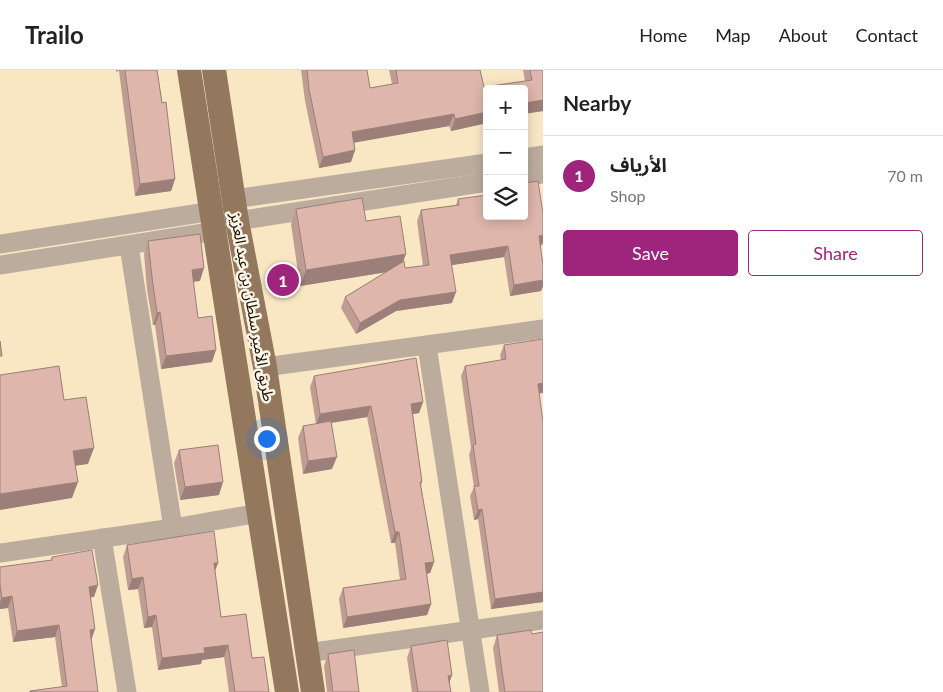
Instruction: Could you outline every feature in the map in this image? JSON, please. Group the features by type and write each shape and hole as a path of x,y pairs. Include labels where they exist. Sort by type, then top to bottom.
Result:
{"main road":[{"name":"طريق الأمير سلطان بن عبد العزيز","path":"189,70 287,692"},
{"name":"طريق الأمير سلطان بن عبد العزيز","path":"214,70 236,210 265,367 313,692"}],"street":[{"path":"528,157 543,155"},
{"path":"236,210 483,164"},
{"path":"528,176 543,174"},
{"path":"236,210 483,182"},
{"path":"0,244 214,221"},
{"path":"0,266 128,246 214,221"},
{"path":"128,246 173,528"},
{"path":"265,367 543,329"},
{"path":"427,346 480,692"},
{"path":"0,553 173,528 259,513"},
{"path":"102,538 127,692"},
{"path":"308,653 543,620"}],"building":[{"path":"125,70 157,70 162,103 166,102 175,179 140,184"},
{"path":"307,70 367,70 370,88 398,83 396,70 480,70 484,85 483,113 455,119 454,114 352,132 355,150 323,157"},
{"path":"530,70 543,70 543,100 528,102 528,85 498,85 532,80"},
{"path":"538,181 543,213 543,235 539,236 543,280 514,285 508,246 450,255 456,292 400,300 360,323 345,297 404,261 405,268 429,265 421,210 459,205 458,199 483,196 483,220 528,220 528,182"},
{"path":"362,198 366,221 400,216 406,254 306,270 296,209"},
{"path":"200,234 204,268 192,270 198,318 212,316 216,350 166,356 160,312 157,313 148,241"},
{"path":"543,339 543,383 538,384 543,422 543,592 495,599 482,509 478,510 474,486 479,486 473,445 476,444 465,366 506,359 504,345"},
{"path":"416,358 423,402 411,404 422,482 420,482 434,562 425,563 431,604 347,617 343,588 406,579 399,532 395,532 371,406 320,414 314,376"},
{"path":"59,366 64,400 86,397 94,448 73,451 78,482 0,494 0,375"},
{"path":"331,421 337,457 308,461 303,426"},
{"path":"218,445 223,482 185,487 179,450"},
{"path":"214,531 218,563 214,563 221,617 246,614 252,658 264,657 269,692 235,692 228,645 204,648 205,653 162,658 156,615 148,617 143,577 132,579 127,545"},
{"path":"92,550 98,585 89,587 95,629 90,630 98,692 30,692 67,686 59,625 17,631 12,596 2,598 0,567 52,560 52,557"},
{"path":"531,630 532,634 543,632 543,692 505,692 497,635"},
{"path":"447,640 452,675 448,676 451,692 418,692 411,646"},
{"path":"354,650 359,692 333,692 328,654"}],"place":[{"name":"الأرياف","path":"283,280"}]}
